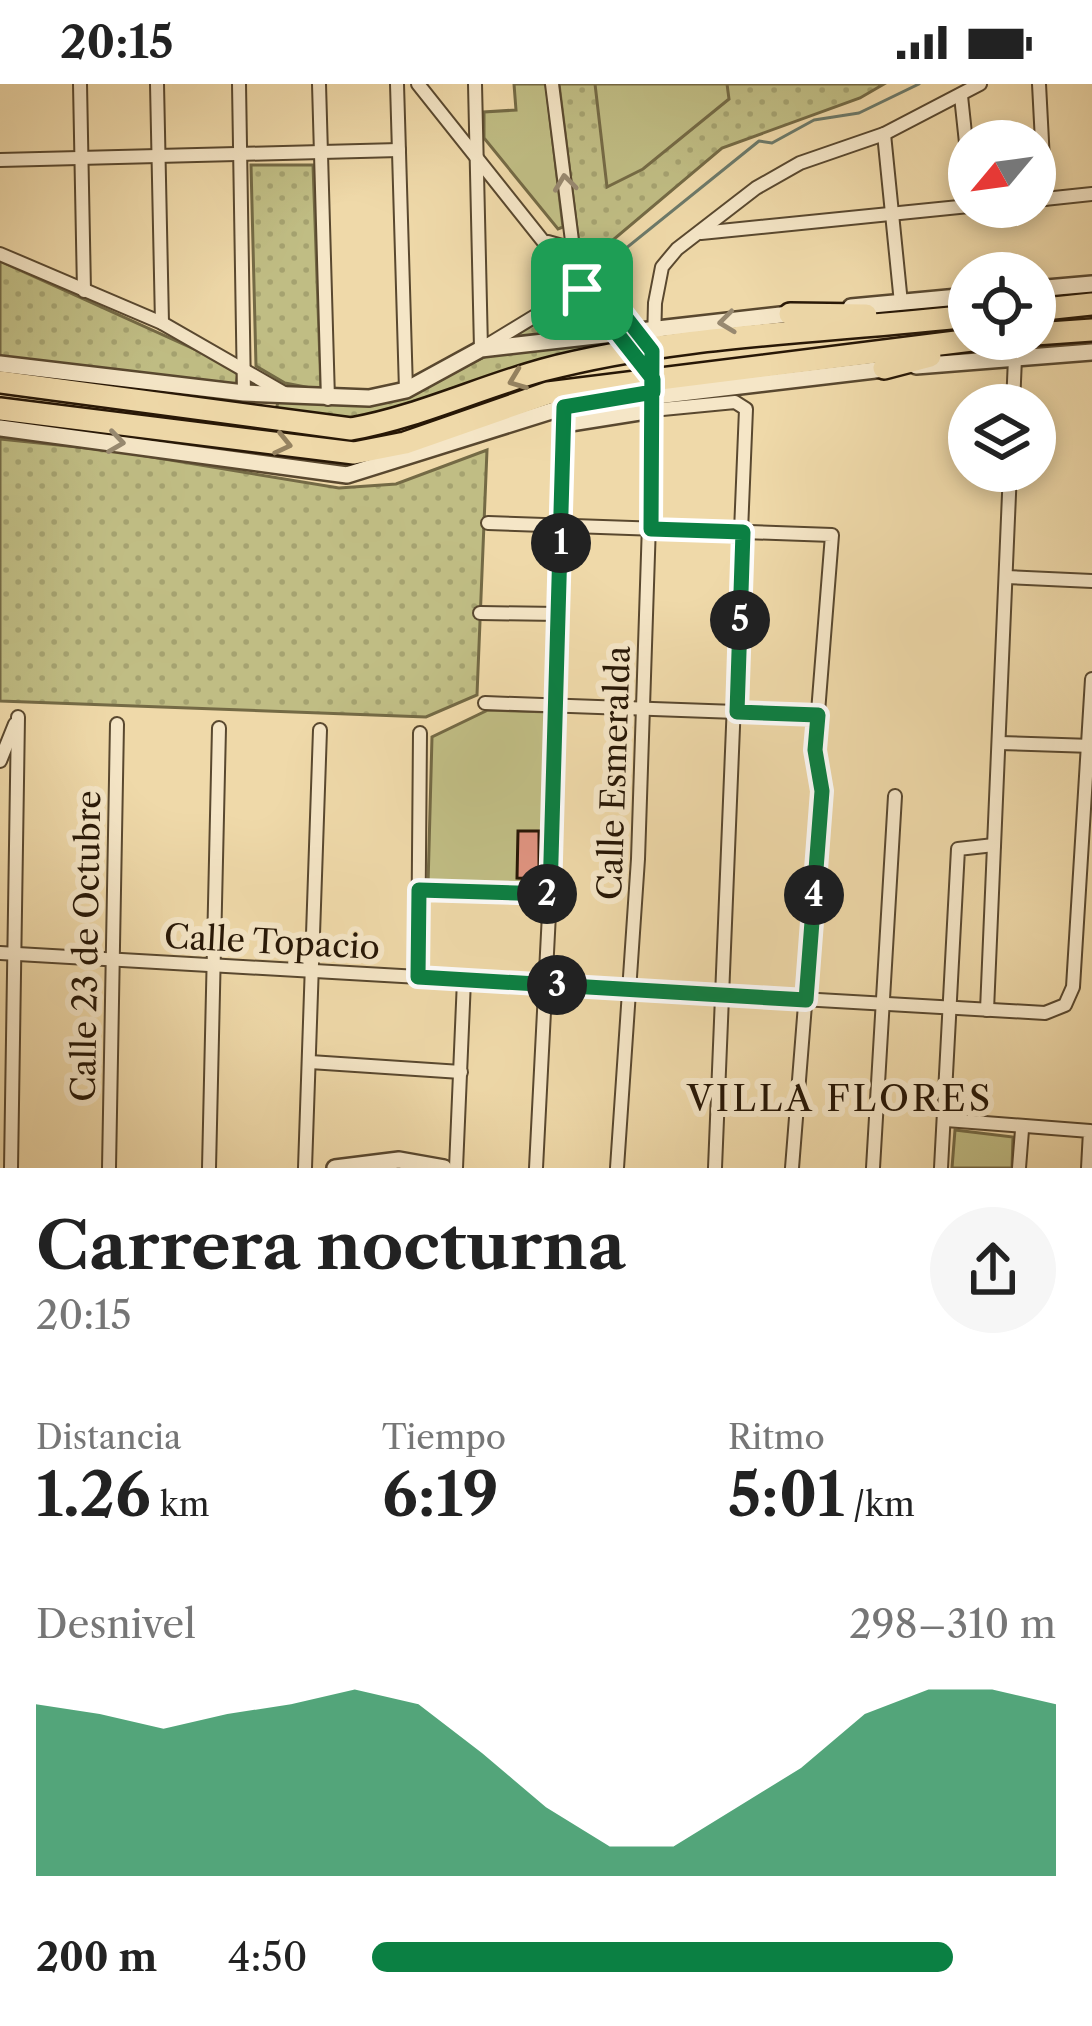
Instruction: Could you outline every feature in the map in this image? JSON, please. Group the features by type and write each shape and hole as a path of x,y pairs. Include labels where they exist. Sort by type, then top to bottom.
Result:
{"highway":[{"path":"1056,308 1092,304"},
{"path":"790,314 948,316"},
{"path":"0,382 351,429 398,421 638,341 948,318"},
{"path":"1056,333 1092,331"},
{"path":"0,409 354,453 404,443 548,393 653,394 948,344"},
{"path":"884,368 948,351"}],"street":[{"path":"80,84 84,291"},
{"path":"157,84 162,323"},
{"path":"239,84 244,393"},
{"path":"319,84 328,399"},
{"path":"398,84 406,390"},
{"path":"418,84 580,285 638,341"},
{"path":"475,84 481,349"},
{"path":"552,84 580,285"},
{"name":"Calle Esmeralda","path":"617,1168 651,529 653,394 638,341 662,267 756,188 800,164 884,134 980,84"},
{"path":"1039,84 1039,120"},
{"path":"961,95 964,120"},
{"path":"884,134 901,303"},
{"path":"0,160 399,150"},
{"path":"1056,198 1092,194"},
{"path":"697,233 948,208"},
{"path":"547,242 573,249 596,279 638,341 653,394"},
{"path":"0,254 162,323 286,394"},
{"path":"0,364 328,399 406,390 596,279"},
{"path":"1056,287 1092,284"},
{"path":"481,349 638,341 790,314 948,298"},
{"path":"1056,355 1092,352"},
{"path":"0,428 347,475 653,394 989,360"},
{"path":"653,394 742,403 737,712 715,1168"},
{"path":"536,1168 547,985 564,416"},
{"path":"987,1010 1009,492"},
{"path":"488,524 832,535 815,750 822,791 792,1168"},
{"path":"1006,577 1092,581"},
{"path":"480,613 559,614"},
{"path":"1087,845 1092,679"},
{"path":"485,703 818,715"},
{"path":"0,761 18,718 7,954 11,1168"},
{"name":"Calle 23 de Octubre","path":"109,1168 117,724"},
{"path":"209,1168 219,728"},
{"path":"305,1168 320,730"},
{"path":"418,977 421,733"},
{"path":"999,743 1090,746"},
{"path":"873,1168 895,796"},
{"path":"941,1168 958,849 994,845"},
{"name":"Calle Topacio","path":"7,954 1045,1013 1065,1005 1073,987 1087,845"},
{"path":"419,890 550,894"},
{"path":"456,1168 464,980"},
{"path":"310,1062 461,1072"},
{"path":"946,1120 1022,1130 1090,1131 1088,1168"},
{"path":"1019,1168 1022,1130"},
{"path":"335,1168 388,1166 399,1160 444,1168"}],"shaded area":[{"path":"514,84 546,84 563,227 558,229 484,138 484,112 516,110"},
{"path":"559,84 884,84 860,98 722,148 594,256 580,253"},
{"path":"595,84 727,84 729,99 643,169 607,187"},
{"path":"251,165 313,165 321,390 285,383 256,366"},
{"path":"0,261 238,369 236,385 0,358"},
{"path":"577,298 602,333 508,339"},
{"path":"609,342 610,347 548,360 369,418 334,419 276,410 278,402 357,405 391,399 489,355"},
{"path":"0,439 116,451 339,488 396,484 487,450 477,695 426,717 0,701"},
{"path":"488,710 551,712 546,889 428,885 432,737"},
{"path":"955,1130 1013,1137 1012,1168 952,1168"}],"building":[{"path":"518,831 539,831 539,879 517,878"}],"waterway":[{"path":"599,270 759,141 772,143 814,120 859,113 919,84"}],"district":[{"name":"VILLA FLORES","path":"840,1098"}],"route":[{"path":"582,289 596,279 652,351 653,379 651,529 743,532 737,712 818,715 815,750 822,791 806,1000 418,977 419,890 550,894 564,407 653,392 653,379 582,289"}]}
